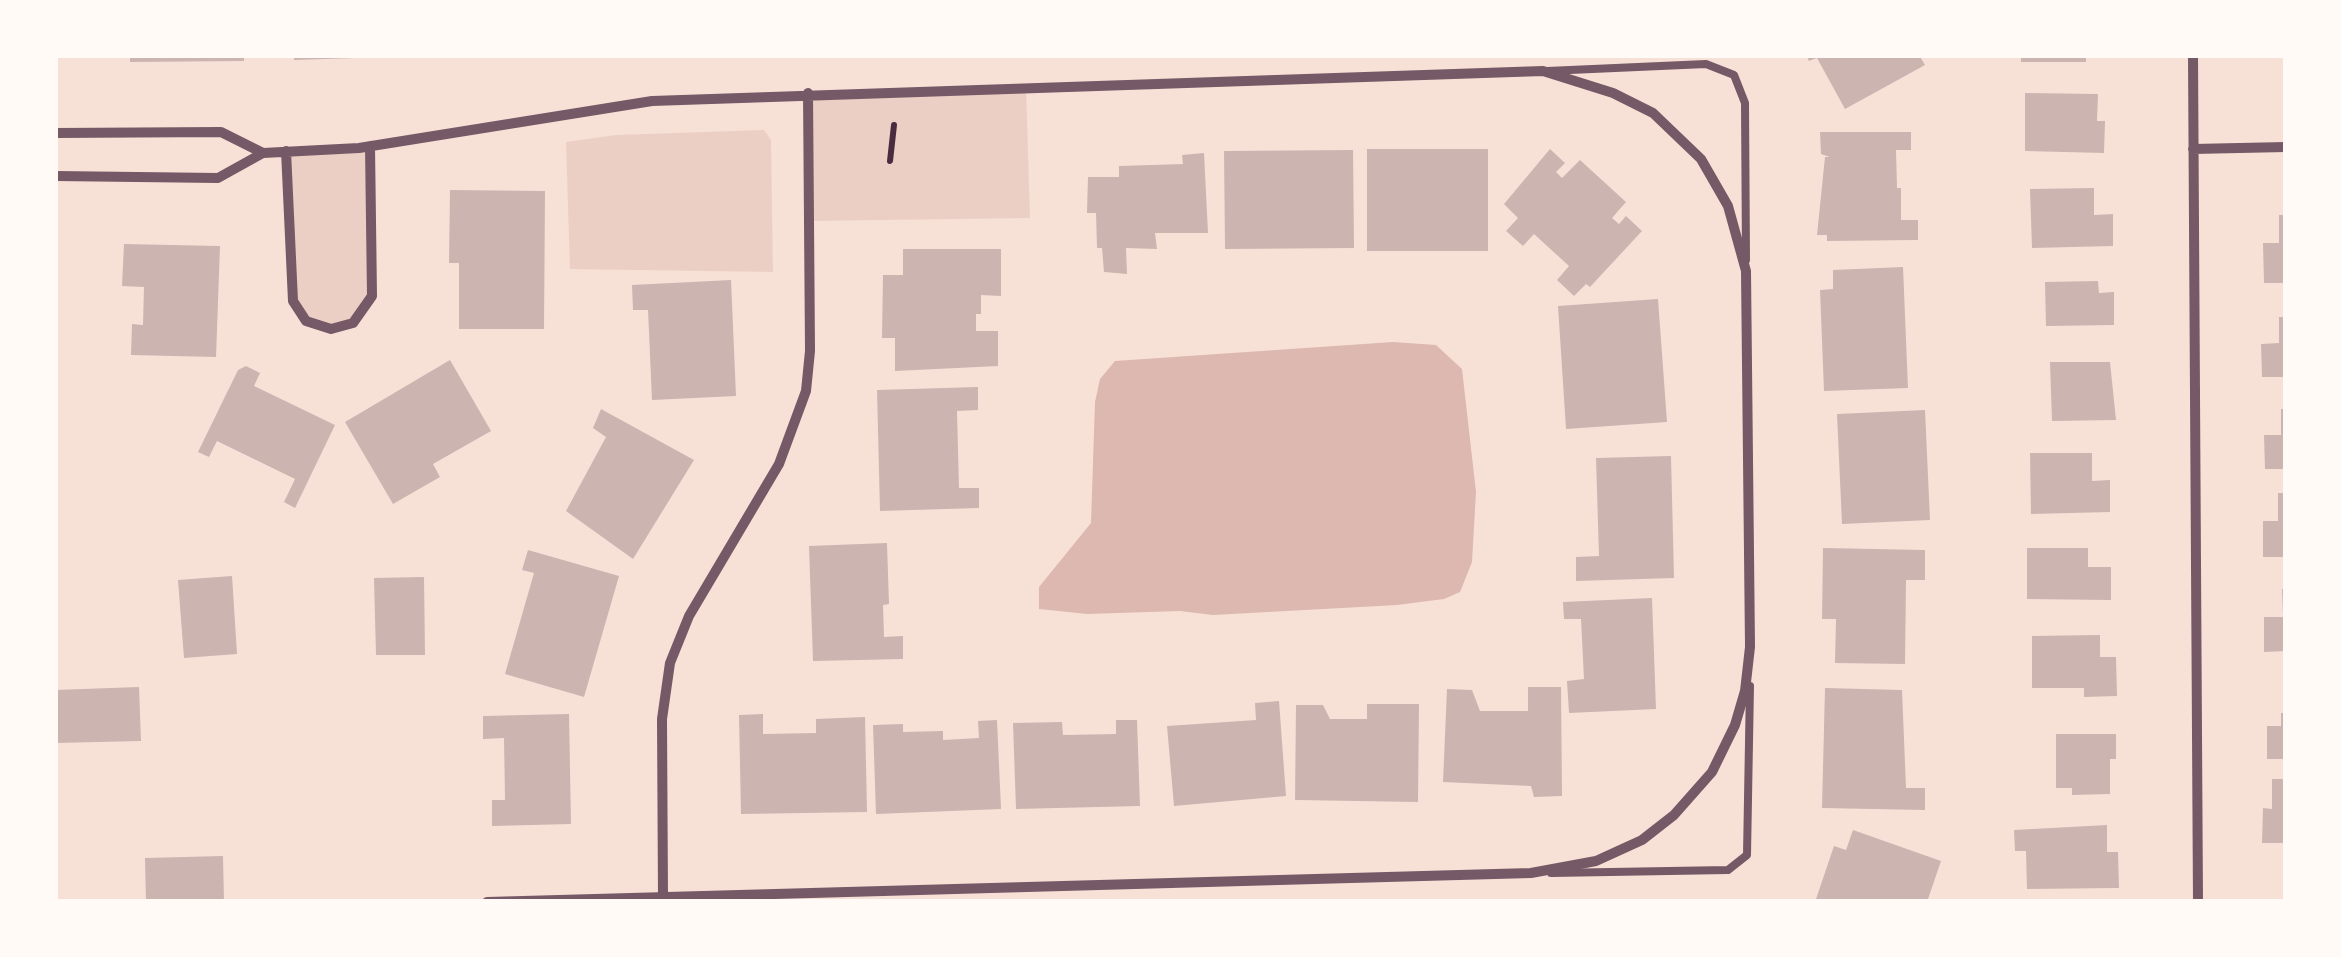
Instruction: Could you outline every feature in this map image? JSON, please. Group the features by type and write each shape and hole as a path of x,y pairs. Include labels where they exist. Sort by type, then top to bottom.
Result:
{"street":[{"path":"2193,55 2198,902"},
{"path":"55,133 220,132 263,152 286,152 370,146 588,108 808,93 1543,71 1634,102 1678,134 1700,159 1728,206 1746,270 1750,647 1745,691 1735,725 1712,772 1689,801 1642,840 1614,854 1556,871 1532,873 487,902"},
{"path":"663,898 662,719 670,662 689,616 778,464 806,391 810,351 808,93"},
{"path":"286,152 293,300 306,321 332,330 354,324 372,296 370,146"},
{"path":"2193,149 2286,147"},
{"path":"55,176 218,178 263,152"}],"lane":[{"path":"1543,71 1706,64 1734,75 1745,103 1746,270"},
{"path":"1532,873 1728,870 1748,855 1750,647"}],"path":[{"path":"890,161 894,125"}],"shaded area":[{"path":"1026,87 1030,218 809,221 808,93"},
{"path":"764,130 771,140 773,272 570,269 566,142 616,135"},
{"path":"370,146 367,309 331,329 296,310 286,152"},
{"path":"1393,342 1436,345 1462,369 1476,492 1472,562 1460,592 1444,599 1397,605 1213,615 1180,611 1087,614 1039,609 1039,587 1091,523 1095,402 1100,379 1115,361"}],"building":[{"path":"130,55 244,55 244,61 130,62"},
{"path":"294,55 356,55 356,58 294,60"},
{"path":"1806,55 1919,55 1925,65 1845,109 1817,58 1809,61"},
{"path":"2021,55 2086,55 2086,62 2021,62"},
{"path":"2025,93 2098,94 2097,121 2105,121 2104,153 2025,151"},
{"path":"1820,132 1911,132 1911,150 1896,150 1897,188 1901,188 1901,220 1918,220 1918,240 1827,241 1827,235 1817,235 1825,157 1830,157 1821,154"},
{"path":"1367,149 1488,149 1488,251 1367,251"},
{"path":"1550,149 1565,163 1556,172 1562,178 1580,160 1626,202 1612,218 1619,224 1626,216 1642,231 1590,287 1586,284 1574,296 1557,280 1569,266 1534,234 1523,246 1506,231 1518,218 1504,204"},
{"path":"1353,150 1354,248 1225,249 1224,151"},
{"path":"1204,153 1208,233 1155,233 1157,249 1126,248 1127,274 1104,272 1102,248 1097,248 1096,213 1087,213 1088,177 1119,177 1119,166 1183,164 1182,155"},
{"path":"2094,188 2094,215 2113,214 2113,246 2032,248 2030,189"},
{"path":"450,190 545,191 544,329 459,329 459,263 449,263"},
{"path":"2279,215 2286,215 2286,283 2264,283 2263,243 2279,243"},
{"path":"124,244 220,246 216,357 131,355 132,324 143,325 144,287 122,286"},
{"path":"903,249 1001,249 1001,296 981,295 981,314 976,314 976,331 998,331 998,366 895,371 895,338 882,338 883,275 903,275"},
{"path":"1903,267 1908,388 1824,391 1820,290 1833,289 1833,270"},
{"path":"731,280 736,396 652,400 648,310 633,310 632,285"},
{"path":"2098,281 2099,293 2114,292 2114,325 2046,326 2045,282"},
{"path":"1658,299 1667,422 1566,429 1558,306"},
{"path":"2279,317 2286,317 2286,377 2262,377 2261,344 2279,343"},
{"path":"450,360 491,431 433,464 440,477 393,504 345,422"},
{"path":"2050,362 2110,362 2116,420 2052,421"},
{"path":"246,366 260,373 254,386 335,425 295,508 284,502 295,479 217,441 209,457 198,452 238,370"},
{"path":"978,387 978,410 957,411 959,488 979,488 979,508 880,511 877,390"},
{"path":"601,409 694,460 633,559 566,511 606,437 593,428"},
{"path":"2281,409 2286,409 2286,469 2265,469 2264,435 2281,435"},
{"path":"1925,410 1930,520 1842,524 1837,414"},
{"path":"2030,453 2092,453 2092,481 2110,480 2110,512 2031,514"},
{"path":"1671,456 1674,578 1576,581 1576,557 1599,556 1596,458"},
{"path":"2278,493 2286,493 2286,557 2263,557 2263,521 2278,521"},
{"path":"887,543 889,604 883,605 884,637 903,636 903,659 813,661 809,546"},
{"path":"1823,548 1925,550 1925,580 1906,580 1905,664 1835,663 1836,619 1822,619"},
{"path":"2027,548 2088,548 2088,567 2111,567 2111,600 2027,599"},
{"path":"528,550 619,576 584,697 505,674 534,573 522,570"},
{"path":"232,576 237,654 184,658 178,580"},
{"path":"424,577 425,655 376,655 374,578"},
{"path":"2282,589 2286,589 2286,616 2283,616"},
{"path":"1652,598 1656,709 1569,713 1567,681 1584,679 1581,619 1564,619 1563,602"},
{"path":"2264,617 2286,617 2286,651 2264,652"},
{"path":"2100,635 2100,657 2116,657 2117,696 2084,697 2084,688 2032,688 2032,636"},
{"path":"139,687 141,741 55,743 55,690"},
{"path":"1528,687 1561,687 1562,796 1534,797 1531,786 1443,782 1447,689 1472,690 1480,711 1528,711"},
{"path":"1825,688 1902,690 1906,788 1925,788 1925,810 1822,808"},
{"path":"1279,701 1286,796 1174,806 1167,726 1256,720 1255,703"},
{"path":"1367,704 1419,704 1418,802 1295,800 1296,705 1323,705 1330,719 1367,719"},
{"path":"2281,713 2286,713 2286,759 2267,759 2267,726 2281,726"},
{"path":"569,714 571,824 492,826 492,800 505,800 504,738 483,739 483,716"},
{"path":"763,714 763,734 816,733 816,719 865,717 867,812 741,814 739,715"},
{"path":"997,720 1001,809 876,814 873,725 903,724 903,732 943,731 943,740 979,738 978,721"},
{"path":"1116,720 1137,720 1140,806 1016,809 1013,723 1062,722 1063,735 1116,734"},
{"path":"2056,734 2116,734 2116,759 2110,759 2110,794 2072,795 2072,788 2056,788"},
{"path":"2272,779 2286,779 2286,843 2262,843 2263,808 2272,809"},
{"path":"2107,825 2107,852 2118,852 2119,888 2027,889 2026,851 2015,851 2014,830"},
{"path":"1853,830 1941,861 1927,902 1815,902 1834,846 1846,850"},
{"path":"223,856 224,902 146,902 145,858"}]}
